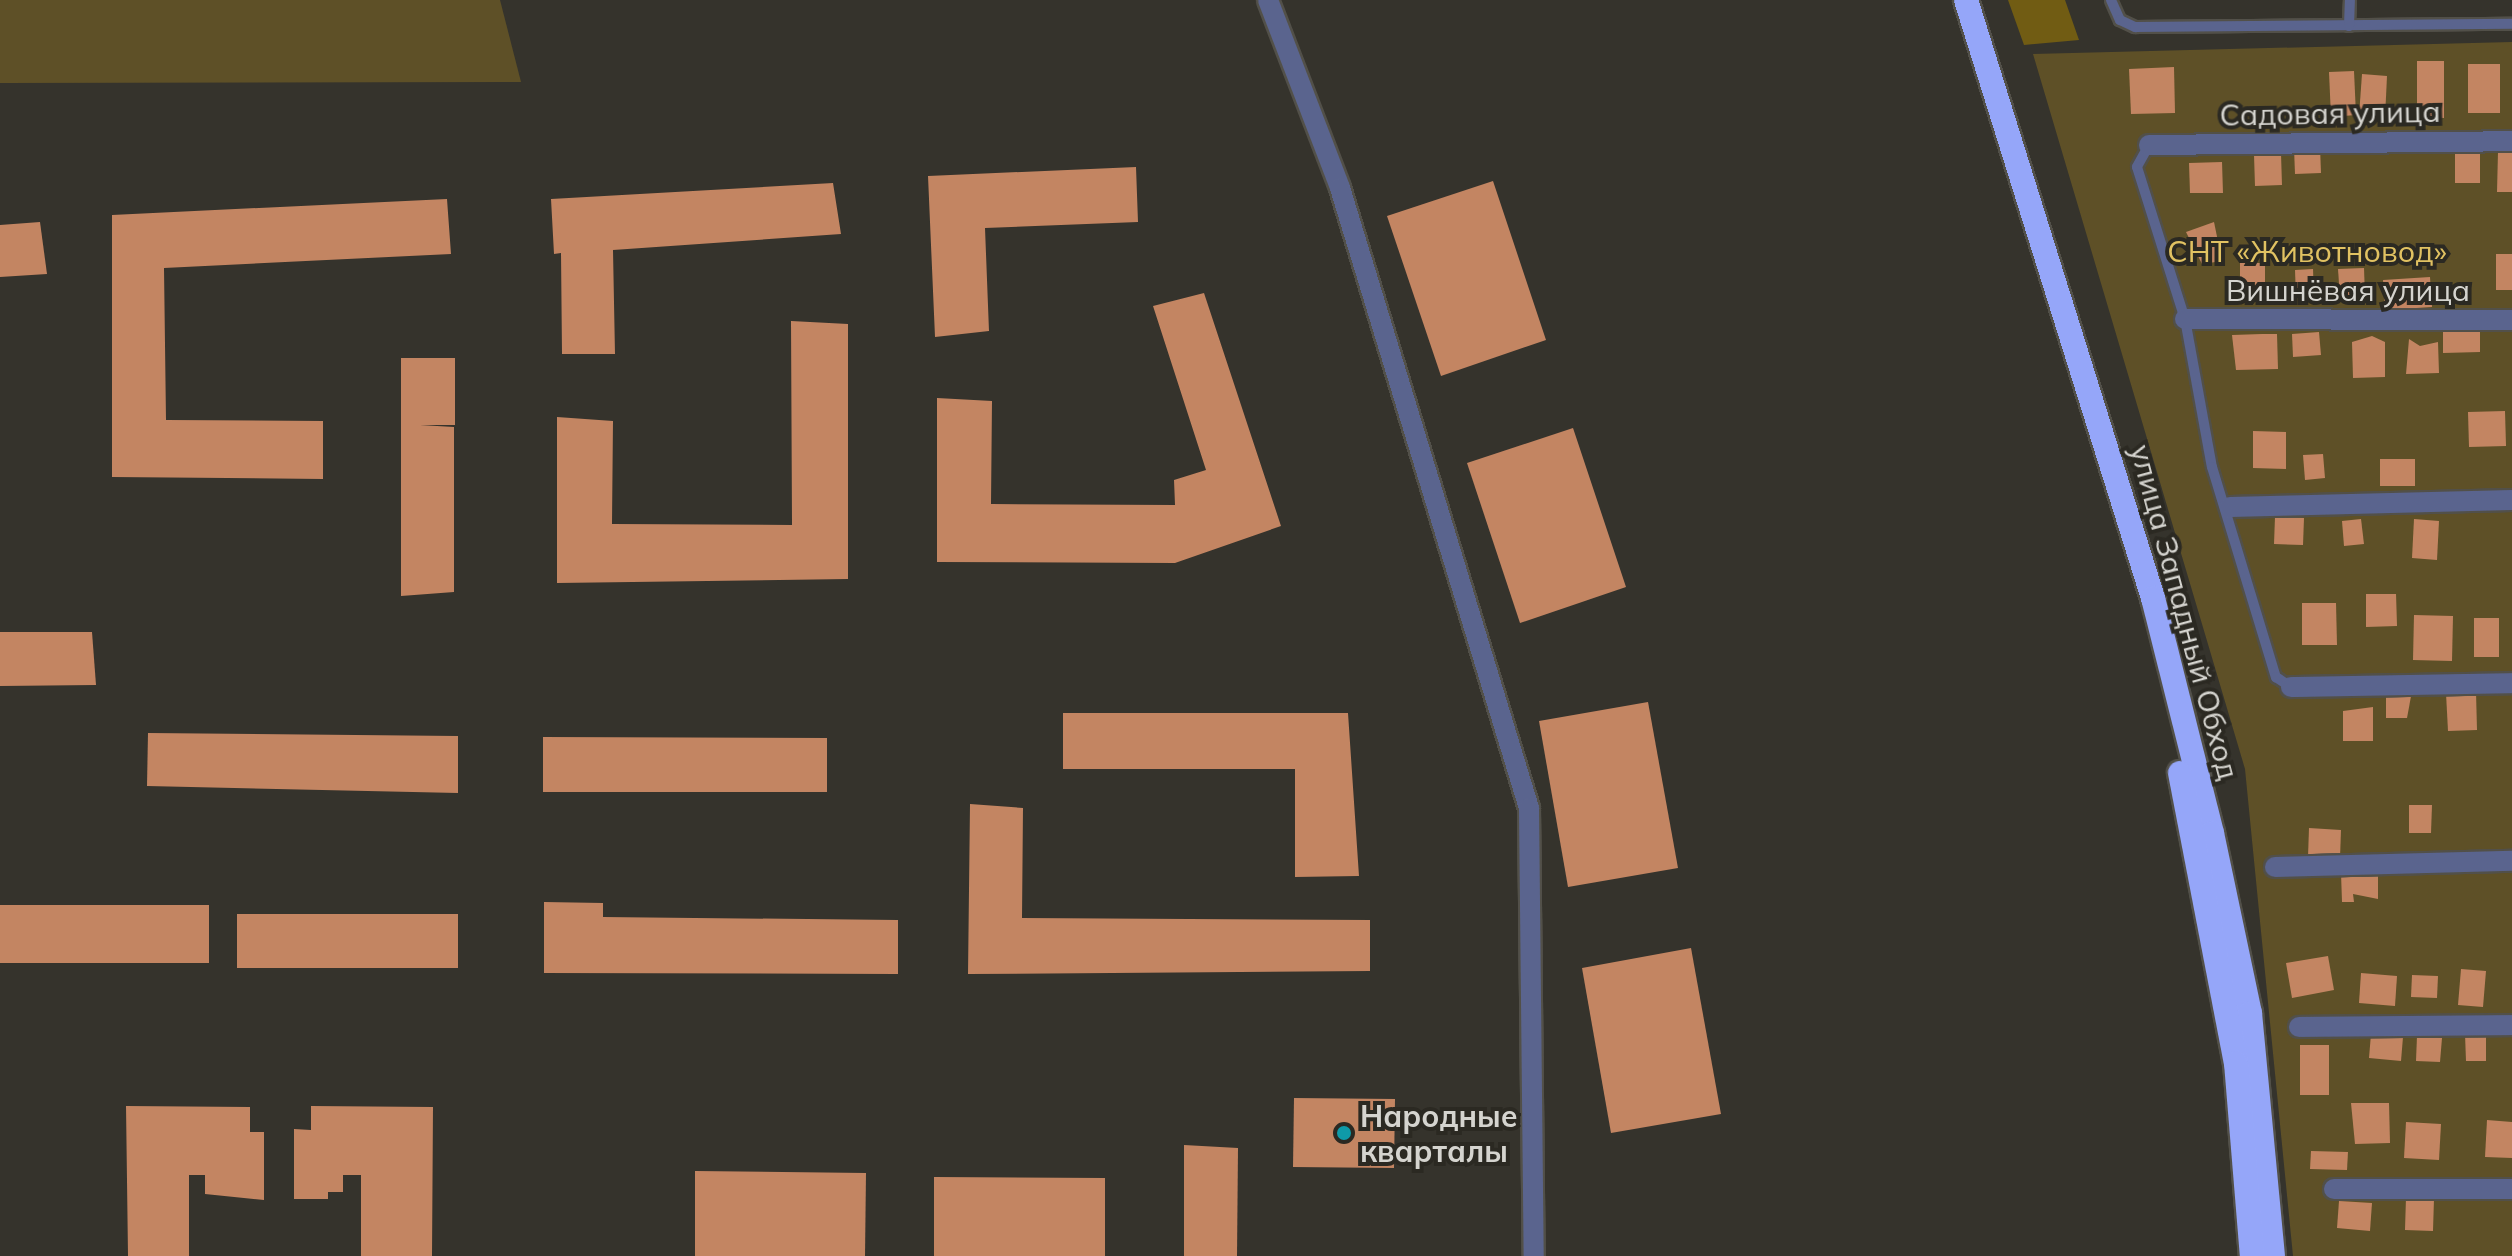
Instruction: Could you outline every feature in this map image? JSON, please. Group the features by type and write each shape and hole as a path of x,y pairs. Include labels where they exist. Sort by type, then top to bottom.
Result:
{"highway":[{"name":"улица Западный Обход","path":"1949,0 2143,618 2195,838 2236,1063 2252,1256"},
{"name":"улица Западный Обход","path":"1966,0 2153,598 2212,833 2250,1013 2273,1256"}],"street":[{"path":"1268,0 1340,188 1529,808 1534,1256"},
{"name":"Садовая улица","path":"2149,145 2512,141"},
{"name":"Вишнёвая улица","path":"2185,319 2512,320"},
{"path":"2230,507 2512,500"},
{"path":"2291,687 2512,683"},
{"path":"2275,867 2512,861"},
{"path":"2299,1027 2512,1025"},
{"path":"2334,1189 2512,1189"}],"lane":[{"path":"2111,0 2120,20 2135,27 2512,24"},
{"path":"2349,26 2350,0"},
{"path":"2149,145 2137,167 2185,319 2212,467 2230,507 2271,663 2291,687"}],"green space":[{"path":"0,0 500,0 521,82 0,83"},
{"name":"СНТ «Животновод»","path":"2512,42 2512,1256 2293,1256 2245,769 2033,54"}],"shaded area":[{"path":"2008,0 2065,0 2079,40 2024,45"}],"building":[{"path":"2417,61 2444,61 2444,118 2424,117 2424,108 2417,108"},
{"path":"2468,64 2500,64 2500,113 2468,113"},
{"path":"2174,67 2175,113 2131,114 2129,69"},
{"path":"2354,71 2356,115 2331,117 2329,72"},
{"path":"2362,74 2387,76 2385,118 2359,116"},
{"path":"2320,147 2321,173 2295,174 2294,148"},
{"path":"2455,151 2480,151 2480,183 2455,183"},
{"path":"2498,152 2512,152 2512,192 2497,192"},
{"path":"2281,154 2282,185 2255,186 2254,155"},
{"path":"2222,162 2223,193 2190,193 2189,163"},
{"path":"1136,167 1138,222 985,228 989,331 935,337 928,176"},
{"path":"1493,181 1546,340 1441,376 1387,216"},
{"path":"833,183 841,234 613,250 615,354 562,354 561,253 554,254 551,199"},
{"path":"447,199 451,254 164,268 166,420 323,421 323,479 112,477 112,215"},
{"path":"40,222 47,274 0,277 0,225"},
{"path":"2214,222 2222,261 2202,264 2186,232"},
{"path":"2496,254 2512,254 2512,290 2496,290"},
{"path":"2240,263 2265,263 2265,300 2240,300"},
{"path":"2364,268 2365,297 2340,298 2338,269"},
{"path":"2313,269 2314,297 2296,298 2295,270"},
{"path":"2430,277 2432,307 2385,310 2383,280"},
{"path":"1204,293 1281,526 1175,563 937,562 937,398 992,401 991,504 1175,505 1174,480 1206,470 1153,306"},
{"path":"791,321 848,324 848,579 557,583 557,417 613,421 612,524 792,525"},
{"path":"2443,326 2480,326 2480,352 2443,353"},
{"path":"2319,332 2321,355 2293,357 2292,334"},
{"path":"2277,334 2278,369 2236,370 2232,335"},
{"path":"2372,336 2385,342 2385,377 2353,378 2352,342"},
{"path":"2409,339 2420,346 2438,342 2439,373 2406,374"},
{"path":"401,358 455,358 455,425 420,425 454,427 454,592 401,596"},
{"path":"2505,411 2506,446 2469,447 2468,412"},
{"path":"1573,428 1626,587 1520,623 1467,463"},
{"path":"2253,431 2286,432 2286,469 2253,468"},
{"path":"2323,454 2325,478 2305,480 2303,455"},
{"path":"2380,459 2415,459 2415,486 2380,486"},
{"path":"2275,517 2304,518 2303,545 2274,544"},
{"path":"2361,519 2364,544 2344,546 2342,521"},
{"path":"2414,519 2439,521 2437,560 2412,558"},
{"path":"2366,594 2396,594 2397,626 2366,627"},
{"path":"2302,603 2336,603 2337,645 2302,645"},
{"path":"2414,615 2453,616 2452,661 2413,660"},
{"path":"2474,618 2499,618 2499,657 2474,657"},
{"path":"0,632 92,632 96,685 0,686"},
{"path":"2412,691 2407,718 2386,718 2386,692"},
{"path":"2476,692 2477,730 2448,731 2446,693"},
{"path":"1648,702 1678,868 1568,887 1539,721"},
{"path":"2373,707 2373,741 2343,741 2343,711"},
{"path":"1063,713 1348,713 1359,876 1295,877 1295,769 1063,769"},
{"path":"148,733 458,736 458,793 147,786"},
{"path":"543,737 827,738 827,792 543,792"},
{"path":"970,804 1023,808 1022,918 1370,920 1370,971 968,974"},
{"path":"2409,805 2432,805 2431,833 2409,833"},
{"path":"2309,828 2341,830 2340,858 2308,857"},
{"path":"2378,872 2378,899 2353,894 2354,902 2342,902 2341,873"},
{"path":"544,902 603,903 603,917 898,920 898,974 544,973"},
{"path":"0,905 209,905 209,963 0,963"},
{"path":"237,914 458,914 458,968 237,968"},
{"path":"1691,948 1721,1114 1611,1133 1582,968"},
{"path":"2328,956 2334,990 2292,998 2286,963"},
{"path":"2461,969 2486,971 2483,1007 2458,1005"},
{"path":"2361,973 2397,976 2395,1006 2359,1003"},
{"path":"2412,975 2438,976 2437,998 2411,997"},
{"path":"2371,1034 2403,1037 2401,1061 2369,1058"},
{"path":"2465,1034 2486,1034 2486,1061 2466,1061"},
{"path":"2417,1036 2442,1038 2440,1062 2416,1061"},
{"path":"2300,1045 2329,1045 2329,1095 2300,1095"},
{"name":"Народные кварталы","path":"1294,1098 1395,1099 1394,1168 1293,1167"},
{"path":"2351,1103 2389,1103 2390,1143 2355,1144"},
{"path":"126,1106 250,1107 250,1132 264,1132 264,1200 205,1194 205,1175 189,1175 189,1256 128,1256"},
{"path":"311,1106 433,1107 432,1256 361,1256 361,1175 343,1175 343,1192 328,1192 328,1199 294,1199 294,1129 311,1130"},
{"path":"2487,1120 2512,1122 2512,1158 2485,1157"},
{"path":"2406,1122 2441,1124 2439,1160 2404,1158"},
{"path":"1184,1145 1238,1148 1237,1256 1184,1256"},
{"path":"2311,1151 2348,1152 2347,1170 2310,1169"},
{"path":"695,1171 866,1173 865,1256 695,1256"},
{"path":"934,1177 1105,1178 1105,1256 934,1256"},
{"path":"2406,1197 2434,1198 2433,1231 2405,1230"},
{"path":"2339,1201 2372,1203 2370,1231 2337,1228"}],"place":[{"name":"Народные кварталы","path":"1344,1133"}]}
